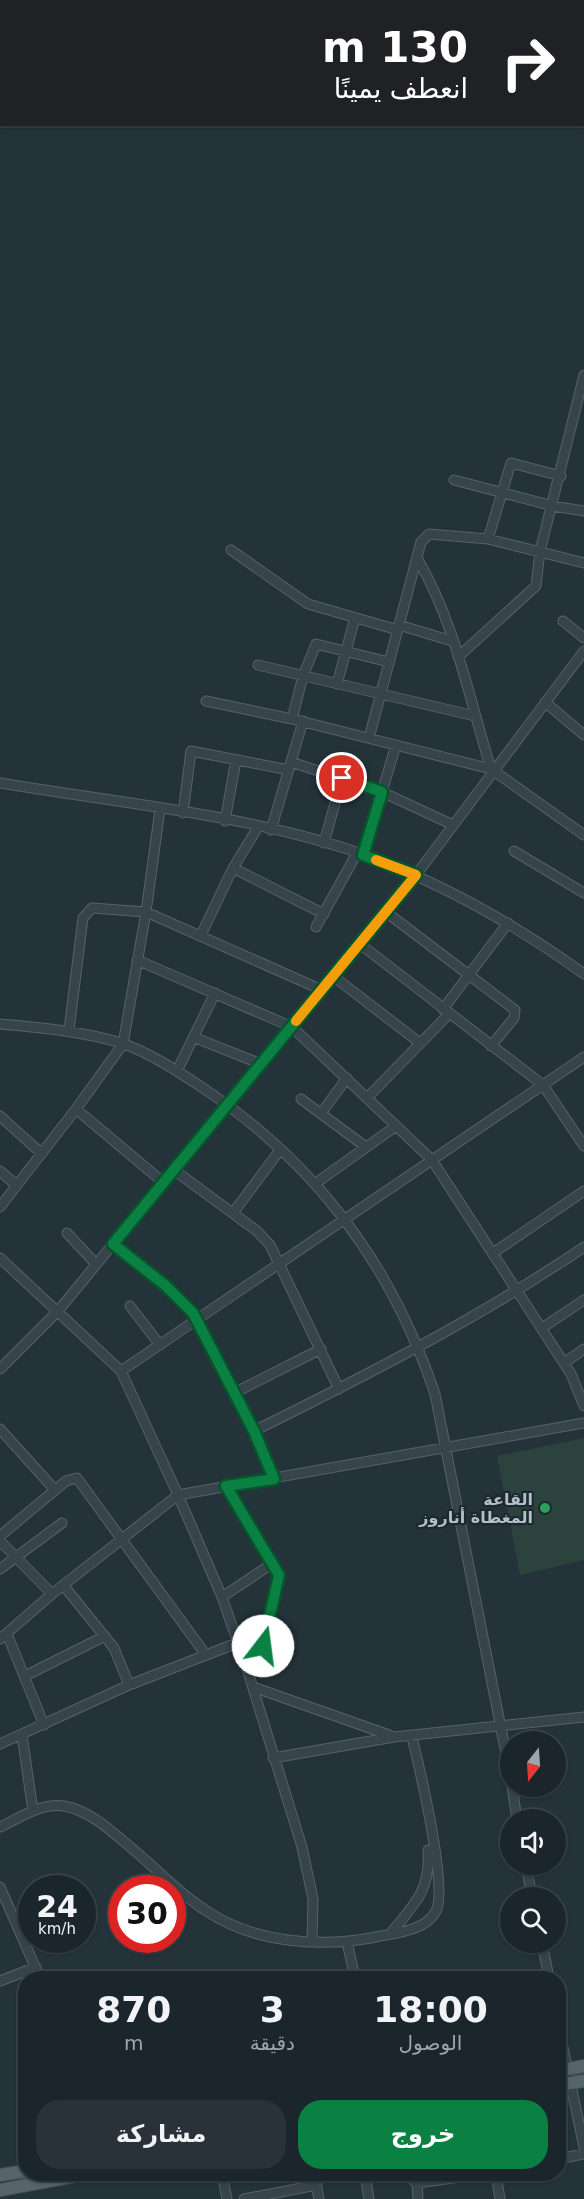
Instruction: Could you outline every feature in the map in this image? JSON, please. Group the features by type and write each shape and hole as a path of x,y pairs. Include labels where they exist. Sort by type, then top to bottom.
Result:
{"main road":[{"path":"566,2069 584,2066"},
{"path":"566,2084 584,2081"},
{"path":"0,2175 18,2172"},
{"path":"0,2190 48,2181"}],"street":[{"path":"458,657 530,594 539,578 540,551 561,476 584,375"},
{"path":"488,539 509,465 512,463 561,476"},
{"path":"454,480 553,506 584,511"},
{"path":"369,738 421,542 429,534 488,539 584,563"},
{"path":"231,550 308,604 355,618 452,641"},
{"path":"417,558 434,586 492,770"},
{"path":"337,684 355,618"},
{"path":"563,621 584,638"},
{"path":"292,719 303,676 316,644 390,662"},
{"path":"0,1369 58,1311 360,944 416,875 492,770 584,651"},
{"path":"258,664 475,716"},
{"path":"207,701 292,719 492,770 584,835"},
{"path":"545,702 583,733"},
{"path":"271,830 303,722"},
{"path":"316,927 360,854 396,745"},
{"path":"183,813 191,751 236,760 290,766 342,778 382,792 453,825"},
{"path":"225,821 236,760"},
{"path":"324,843 342,778"},
{"path":"0,783 258,827 360,854 416,875 508,923 584,974"},
{"path":"0,1207 123,1044 146,912 160,809"},
{"path":"201,935 233,868 258,827"},
{"path":"514,851 584,892"},
{"path":"233,868 324,914"},
{"path":"69,1030 83,918 87,913 100,907 146,912 322,990"},
{"path":"386,912 515,1010 514,1018 491,1046"},
{"path":"367,1098 420,1043 446,1011 508,923"},
{"path":"360,944 543,1085 583,1141"},
{"path":"137,960 292,1027 432,1160 564,1363 584,1406"},
{"path":"333,976 420,1043"},
{"path":"177,1071 214,993"},
{"path":"0,1024 69,1030 123,1044 177,1071 228,1104 316,1183 346,1218 379,1269 419,1348 435,1394 504,1731"},
{"path":"193,1037 261,1064"},
{"path":"121,1371 584,1057"},
{"path":"322,1112 346,1078"},
{"path":"301,1099 322,1112 366,1148"},
{"path":"76,1109 164,1183"},
{"path":"0,1116 41,1153"},
{"path":"316,1183 396,1126"},
{"path":"233,1213 280,1150"},
{"path":"174,1170 265,1239 280,1263 339,1389"},
{"path":"0,1171 16,1185"},
{"path":"494,1253 584,1191"},
{"path":"67,1233 96,1264"},
{"path":"113,1244 166,1286 197,1320 254,1431 274,1479"},
{"path":"254,1431 419,1348 519,1291 584,1247"},
{"path":"0,1258 121,1371 178,1495 222,1598 253,1687 311,1881 314,1914 312,1942"},
{"path":"542,1328 584,1300"},
{"path":"130,1306 160,1345"},
{"path":"234,1393 321,1349"},
{"path":"564,1363 584,1349"},
{"path":"44,1725 25,1676 3,1636 52,1594 178,1495 584,1423"},
{"path":"0,1429 55,1490"},
{"path":"0,1536 55,1490 71,1478 77,1478 206,1655"},
{"path":"226,1486 273,1563 279,1581 263,1646 248,1672"},
{"path":"0,1569 62,1523"},
{"path":"0,1541 52,1594"},
{"path":"222,1598 273,1563"},
{"path":"64,1586 114,1648 129,1685"},
{"path":"25,1676 105,1636"},
{"path":"0,1744 129,1685 237,1643"},
{"path":"253,1687 394,1737"},
{"path":"273,1758 394,1737 412,1737 584,1717"},
{"path":"22,1735 33,1811"},
{"path":"0,1827 45,1807 63,1806 88,1814 134,1850 191,1901 217,1918 245,1930 312,1942 348,1942 390,1934 419,1926 432,1916 439,1900 432,1878 431,1824 412,1737"},
{"path":"390,1934 415,1904 432,1878"},
{"path":"0,1887 37,1971"},
{"path":"348,1942 354,1971"},
{"path":"544,1953 548,1971"},
{"path":"26,1971 36,1967"},
{"path":"0,1981 18,1974"},
{"path":"566,2090 584,2147"},
{"path":"566,2157 584,2154"},
{"path":"223,2181 227,2199"},
{"path":"316,2181 319,2199"},
{"path":"365,2181 365,2198"},
{"path":"414,2181 417,2183 430,2181"},
{"path":"497,2181 500,2199"},
{"path":"417,2183 418,2199"},
{"path":"244,2199 278,2196 317,2186"}],"green space":[{"name":"القاعة المغطاة أناروز","path":"584,1438 584,1560 520,1575 497,1456"}],"slow traffic":[{"path":"296,1021 416,875 376,860"}],"place":[{"name":"القاعة المغطاة أناروز","path":"545,1508"}],"route":[{"path":"263,1646 279,1581 278,1570 226,1486 274,1479 254,1431 193,1313 166,1286 113,1244 416,875 363,855 382,792 342,778"}]}
